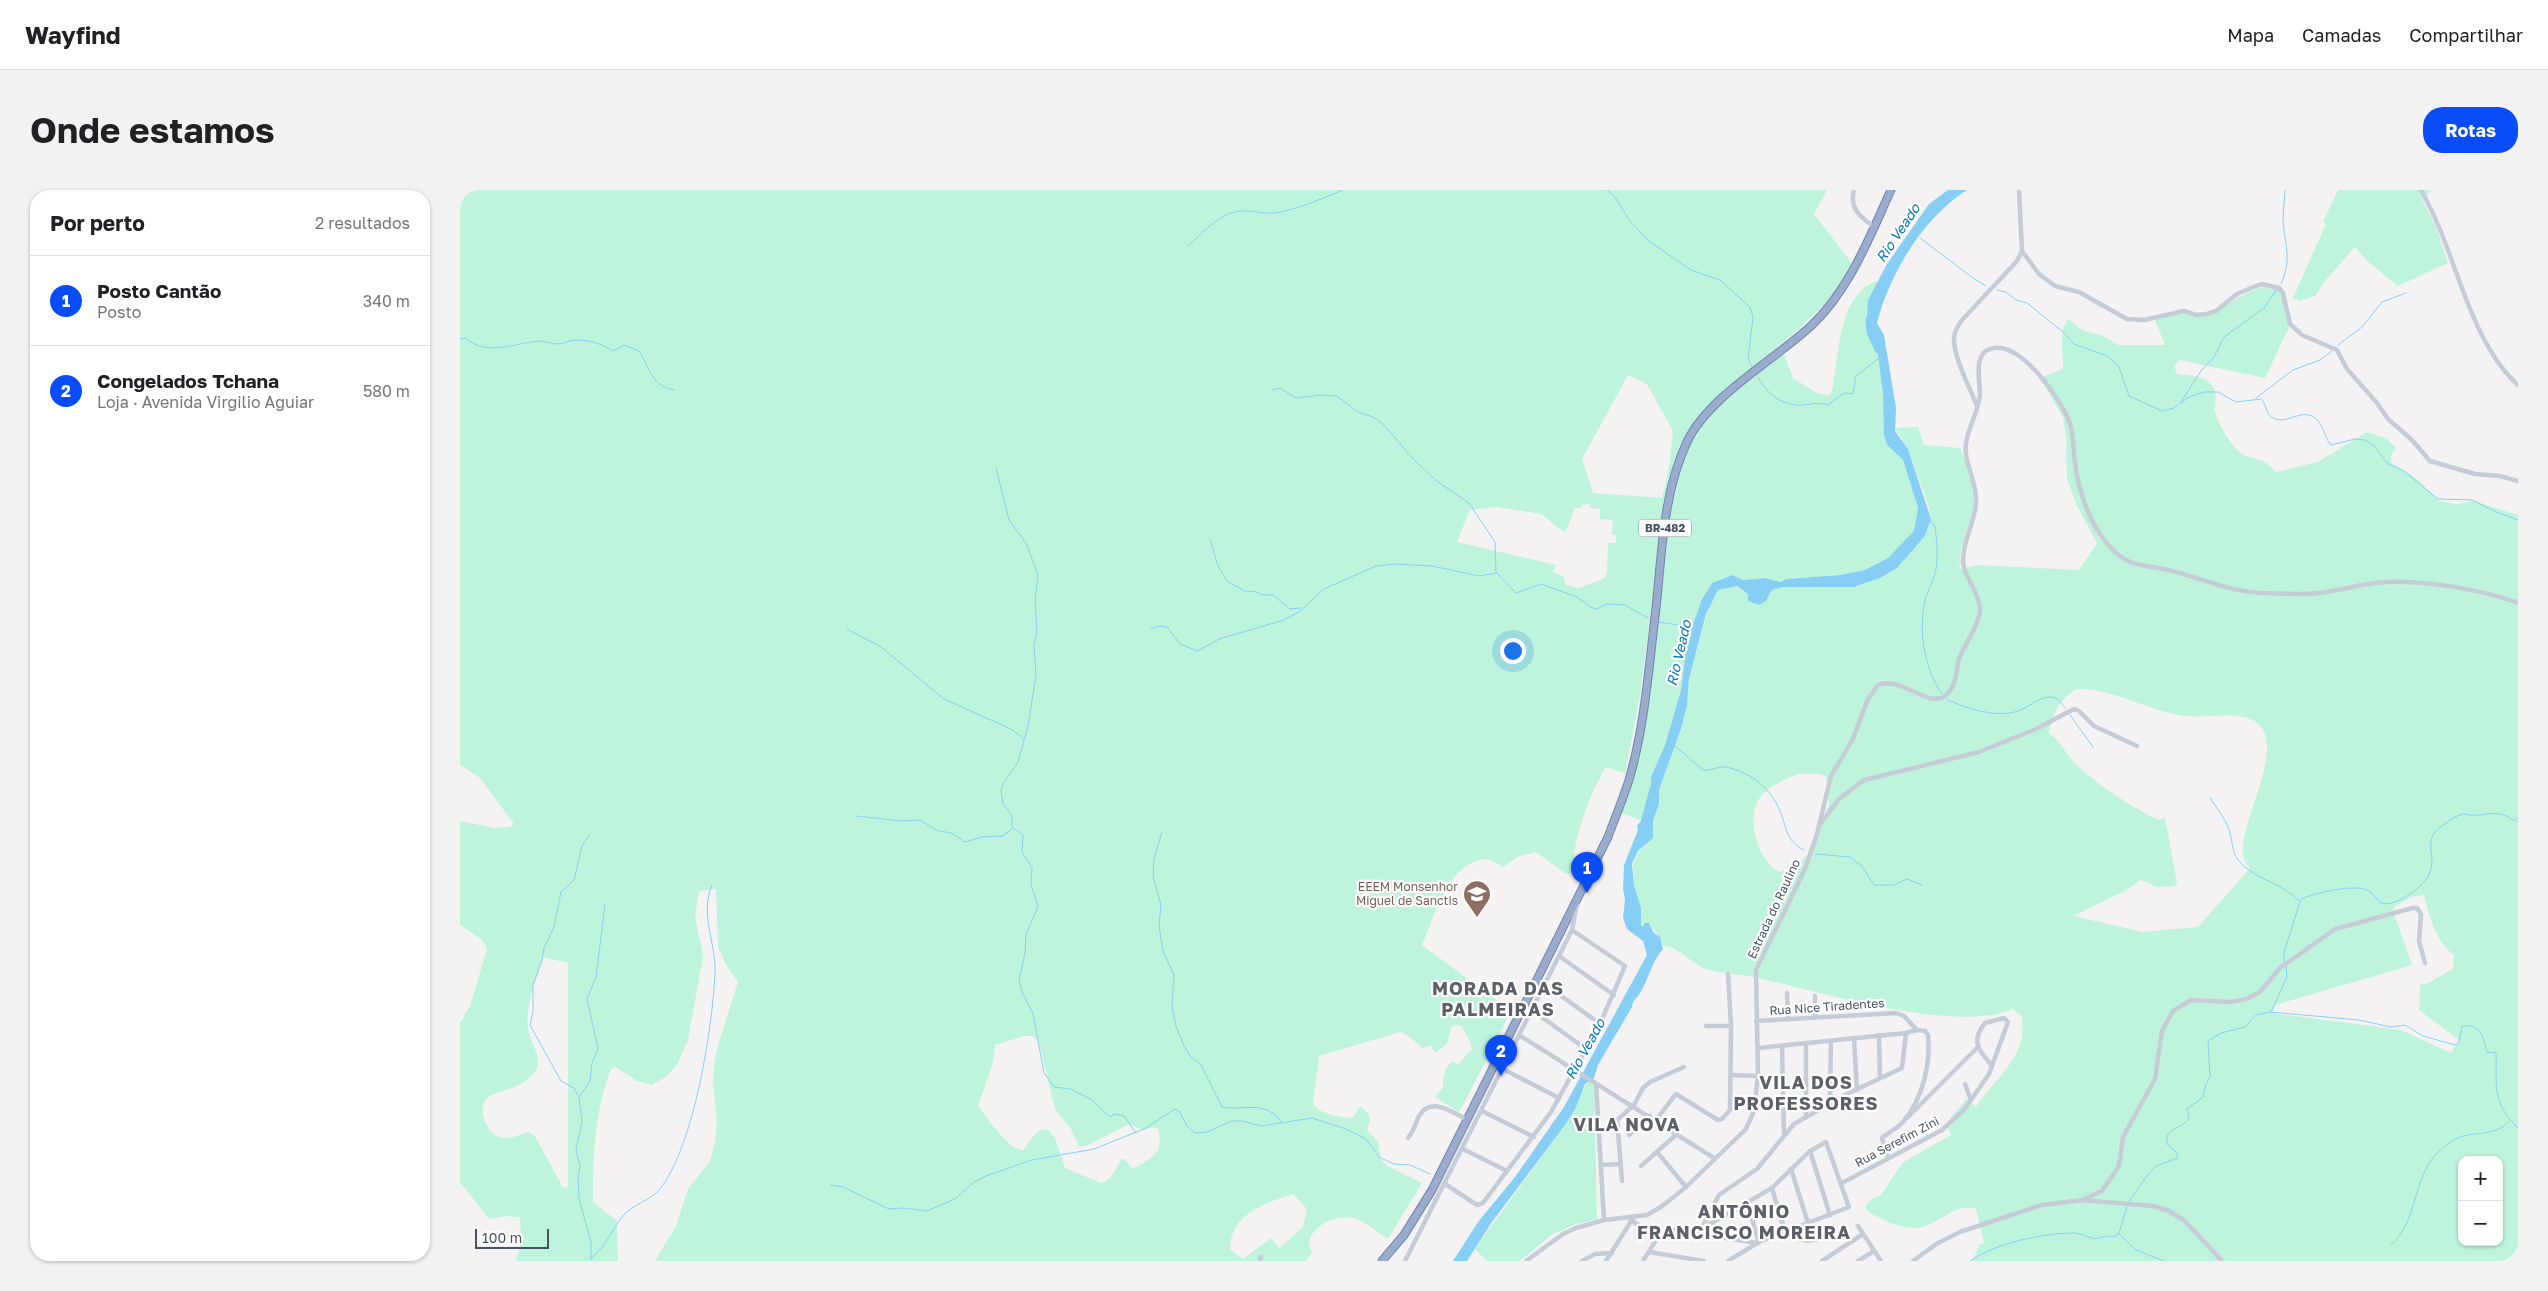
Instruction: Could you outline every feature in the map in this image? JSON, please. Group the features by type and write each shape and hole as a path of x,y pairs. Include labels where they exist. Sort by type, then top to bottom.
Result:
{"highway":[{"name":"BR-482","path":"1382,1261 1415,1219 1468,1120 1608,837 1629,779 1648,675 1668,502 1678,463 1688,439 1710,409 1811,326 1832,304 1858,261 1892,190"}],"street":[{"path":"1854,190 1852,204 1854,209 1874,227"},
{"path":"2019,190 2022,252 2039,274 2055,286 2078,292 2127,319 2144,320 2184,311 2196,315 2207,314 2216,311 2237,294 2251,288 2262,284 2278,288 2283,293 2290,324 2302,335 2337,350 2347,369 2377,403 2388,419 2412,440 2430,461 2475,474 2500,476 2518,481"},
{"path":"2421,190 2438,225 2466,301 2503,368 2518,385"},
{"path":"1977,406 1955,350 1955,330 2022,252"},
{"path":"1977,406 1980,398 1979,362 1983,352 1991,348 2007,349 2036,371 2052,390 2069,422 2078,482 2093,521 2114,551 2135,564 2170,570 2241,591 2266,594 2312,594 2390,582 2445,586 2518,603"},
{"name":"Estrada do Raulino","path":"1756,1021 1756,970 1760,958 1800,882 1819,827 1831,776 1853,740 1872,692 1878,686 1890,682 1934,699 1943,698 1951,688 1959,659 1975,627 1980,603 1965,574 1963,560 1977,501 1976,489 1966,454 1966,444 1977,406"},
{"path":"1819,827 1839,799 1864,780 1979,752 2036,730 2074,709 2079,711 2094,726 2137,746"},
{"path":"1405,1261 1446,1184 1572,930 1577,902"},
{"path":"2082,1200 2102,1191 2119,1166 2123,1137 2155,1079 2165,1022 2180,1005 2195,1000 2230,1002 2246,999 2260,992 2280,968 2335,929 2413,908 2417,908 2421,914 2419,941 2425,963"},
{"path":"1446,1184 1477,1206 1483,1203 1534,1136 1600,1024 1626,969 1624,964 1572,930"},
{"path":"1559,956 1614,994"},
{"path":"1656,1120 1676,1094 1716,1119 1722,1119 1731,1105 1731,1026 1728,974"},
{"path":"1545,984 1600,1024"},
{"path":"1787,992 1788,1018"},
{"path":"1815,996 1815,1017"},
{"path":"1532,1010 1586,1049"},
{"name":"Rua Nice Tiradentes","path":"1756,1021 1899,1013 1916,1030"},
{"name":"Rua Serefim Zini","path":"1842,1183 1949,1125 1971,1100 1992,1066 2007,1020 1997,1019 1985,1023 1980,1031 1977,1048"},
{"path":"1526,1261 1569,1231 1604,1220 1632,1219 1647,1215 1661,1207 1686,1187 1746,1129 1754,1111 1758,1076 1759,1048 1756,1021"},
{"path":"1706,1026 1731,1026"},
{"path":"1759,1048 1906,1033 1916,1030 1925,1031 1928,1035 1927,1067 1919,1094 1904,1121"},
{"path":"1700,1231 1719,1195 1756,1169 1772,1153 1784,1134 1806,1116 1902,1068 1906,1033"},
{"path":"1519,1035 1578,1074 1634,1105 1714,1158"},
{"path":"1879,1035 1880,1078"},
{"path":"1854,1038 1857,1090"},
{"path":"1830,1103 1831,1041"},
{"path":"1806,1043 1806,1116"},
{"path":"1782,1046 1784,1134"},
{"path":"1888,1158 1882,1138 1904,1121 1977,1048 1992,1066"},
{"path":"1622,1181 1617,1131 1618,1117 1634,1105 1640,1093 1650,1082 1684,1067"},
{"path":"1503,1069 1558,1098"},
{"path":"1731,1075 1758,1076"},
{"path":"1596,1084 1604,1220"},
{"path":"1965,1084 1971,1100"},
{"path":"1408,1138 1421,1114 1432,1106 1438,1106 1468,1120"},
{"path":"1482,1111 1534,1136"},
{"path":"1629,1135 1650,1116"},
{"path":"1641,1166 1677,1134"},
{"path":"1700,1231 1772,1188 1810,1151 1824,1142 1850,1204 1848,1208 1758,1243 1728,1261"},
{"path":"1463,1148 1507,1171"},
{"path":"1810,1151 1830,1215"},
{"path":"1658,1152 1686,1187"},
{"path":"1601,1165 1621,1164"},
{"path":"1791,1169 1808,1241"},
{"path":"1772,1188 1785,1232"},
{"path":"1912,1261 1938,1242 1960,1232 2042,1206 2082,1200 2163,1208 2184,1220 2222,1261"},
{"path":"1747,1202 1758,1243"},
{"path":"1632,1219 1658,1237"},
{"path":"1606,1261 1632,1219"},
{"path":"1858,1226 1881,1261"},
{"path":"1643,1261 1658,1237 1664,1231 1674,1229 1700,1231 1758,1243"},
{"path":"1822,1261 1863,1234"},
{"path":"1778,1235 1808,1241 1828,1237"},
{"path":"1858,1261 1874,1251"},
{"path":"1649,1252 1704,1261"},
{"path":"1582,1261 1594,1254 1612,1253"}],"green space":[{"path":"460,190 1827,190 1814,214 1854,266 1844,281 1808,321 1721,394 1700,415 1688,432 1679,450 1665,501 1640,696 1625,773 1606,767 1601,776 1581,823 1575,847 1573,873 1566,874 1536,852 1518,857 1503,867 1488,859 1474,862 1453,879 1445,891 1422,945 1511,1011 1461,1109 1459,1112 1435,1097 1443,1088 1443,1077 1447,1068 1452,1062 1458,1064 1472,1049 1468,1037 1460,1025 1452,1026 1447,1043 1437,1052 1434,1052 1431,1045 1423,1048 1407,1035 1400,1032 1319,1056 1313,1104 1316,1108 1337,1116 1353,1118 1360,1106 1370,1117 1367,1130 1378,1142 1381,1159 1387,1166 1422,1183 1388,1239 1362,1222 1346,1217 1330,1221 1316,1229 1309,1242 1310,1250 1313,1251 1306,1261 655,1261 676,1226 688,1189 710,1161 715,1142 717,1122 713,1083 714,1065 718,1045 738,982 726,965 718,946 716,889 699,891 695,916 703,956 688,1040 677,1065 667,1076 652,1085 637,1081 616,1067 611,1069 605,1085 594,1151 593,1202 617,1221 618,1261 516,1261 521,1241 520,1217 506,1216 489,1219 460,1182 460,1023 470,1006 487,949 482,940 460,925 460,821 494,828 510,827 514,824 480,778 460,765","holes":["1628,375 1647,384 1673,431 1669,467 1662,498 1593,493 1582,459","1590,504 1590,508 1600,509 1600,519 1613,520 1612,535 1616,535 1616,543 1608,543 1605,578 1579,588 1566,585 1563,576 1553,572 1556,565 1457,542 1470,510 1497,507 1541,514 1565,533 1575,508 1582,508 1582,505","543,957 568,963 568,1187 563,1188 535,1136 528,1132 511,1138 499,1136 493,1133 483,1117 483,1104 486,1098 524,1082 537,1068 536,1051 529,1034 527,1020 534,983","1024,1036 1033,1036 1039,1042 1055,1109 1071,1129 1079,1147 1086,1146 1129,1124 1144,1130 1154,1127 1158,1129 1158,1150 1151,1158 1133,1169 1124,1159 1121,1159 1116,1170 1108,1179 1101,1183 1065,1168 1055,1138 1049,1130 1037,1133 1024,1150 1011,1145 978,1106 991,1069 995,1045","1293,1194 1307,1209 1303,1227 1279,1248 1271,1238 1243,1259 1230,1249 1236,1227 1251,1212 1271,1201"]},
{"path":"2338,190 2431,190 2422,199 2436,227 2448,263 2398,286 2366,260 2355,247 2324,282 2315,296 2300,301 2293,298 2326,224 2323,222"},
{"path":"1878,281 1868,300 1867,324 1877,347 1891,449 1903,460 1918,508 1914,531 1904,544 1888,558 1865,570 1839,575 1786,579 1781,582 1765,578 1743,580 1733,575 1711,584 1702,599 1687,642 1681,690 1665,745 1651,777 1652,806 1649,814 1640,820 1619,812 1634,759 1674,486 1690,443 1697,429 1714,408 1783,352 1793,378 1817,393 1829,396 1833,387 1839,342 1848,310 1865,287"},
{"path":"2268,286 2282,287 2286,295 2290,325 2265,378 2180,360 2174,366 2177,374 2202,378 2211,385 2216,397 2215,410 2217,417 2230,442 2237,450 2246,456 2261,460 2271,466 2276,472 2318,462 2367,432 2387,439 2396,448 2391,455 2391,462 2417,479 2439,501 2456,504 2474,501 2518,515 2518,1261 1971,1261 1979,1245 1984,1243 1976,1209 1969,1207 1961,1208 1925,1226 1911,1228 1880,1218 1868,1212 1865,1206 1873,1198 1881,1195 1902,1163 1951,1135 1946,1124 1966,1099 1976,1107 2015,1055 2022,1036 2022,1016 2012,1009 1988,1015 1958,1017 1924,1014 1853,1001 1756,977 1703,968 1675,949 1663,946 1659,937 1648,923 1643,927 1641,925 1633,868 1642,848 1653,838 1653,821 1659,804 1659,790 1681,729 1687,706 1689,679 1709,606 1718,590 1731,586 1741,587 1748,594 1748,601 1759,605 1766,601 1772,590 1782,587 1854,587 1880,578 1897,568 1925,536 1931,519 1929,507 1908,449 1895,428 1918,427 1924,445 1960,448 1971,476 1974,503 1961,550 1960,569 1977,565 2079,570 2097,543 2077,506 2067,479 2066,437 2063,417 2040,378 2063,369 2062,338 2068,319 2084,331 2101,335 2118,345 2165,345 2155,320 2179,311 2192,314 2214,310 2245,294","holes":["2076,689 2116,695 2179,715 2236,716 2244,717 2260,725 2266,740 2266,759 2243,844 2244,859 2250,868 2198,927 2143,932 2073,916 2125,891 2141,880 2157,887 2174,886 2177,883 2165,817 2159,820 2150,816 2102,785 2081,769 2049,733 2052,720 2061,702","1798,774 1826,776 1829,805 1808,854 1794,868 1779,872 1765,859 1756,839 1754,828 1755,807 1766,791","2424,895 2438,936 2454,955 2453,969 2428,983 2420,985 2419,1010 2459,1040 2451,1053 2401,1030 2272,1013 2275,1005 2412,965 2393,911 2395,906 2411,897"]},
{"path":"1591,1080 1594,1082 1597,1219 1576,1224 1551,1235 1520,1261 1487,1261 1475,1249 1565,1125 1581,1094"}],"water":[{"path":"1948,190 1967,190 1936,216 1910,248 1890,285 1877,323 1884,335 1896,408 1895,431 1908,449 1931,519 1925,536 1897,568 1880,578 1854,587 1782,587 1772,590 1766,601 1759,605 1748,601 1748,594 1737,586 1718,590 1706,614 1689,679 1687,706 1681,729 1659,790 1659,804 1653,821 1653,838 1638,851 1632,864 1634,885 1641,908 1641,925 1643,927 1645,923 1649,923 1654,933 1660,937 1663,949 1656,959 1643,988 1598,1065 1594,1078 1585,1084 1575,1109 1565,1125 1492,1222 1467,1261 1453,1261 1478,1222 1515,1177 1564,1107 1647,955 1643,941 1627,929 1623,918 1625,900 1623,888 1624,865 1638,830 1637,825 1649,814 1652,806 1651,777 1665,745 1681,690 1687,642 1702,599 1712,583 1733,575 1743,580 1765,578 1781,582 1786,579 1840,575 1865,570 1888,558 1914,531 1918,508 1903,460 1887,445 1884,435 1883,393 1877,347 1867,324 1868,300 1887,264 1929,204"}],"waterway":[{"path":"1188,246 1206,229 1220,219 1235,212 1281,212 1343,190"},
{"path":"1607,190 1615,197 1629,220 1649,241 1691,270 1720,280 1750,307 1753,317 1748,359 1752,367"},
{"path":"2281,284 2287,266 2283,218 2285,190"},
{"path":"1920,238 1986,286"},
{"path":"2181,402 2201,371 2214,357 2224,337 2264,308 2277,289"},
{"path":"1997,290 2006,292 2016,300 2027,303 2063,332 2074,344 2107,356 2119,367 2129,396 2162,411 2174,408 2189,397 2204,392 2218,392 2236,402 2261,399 2270,416 2278,420 2302,415 2312,416 2321,425 2331,445 2355,439 2365,440 2373,445 2387,463 2405,472 2438,499 2472,500 2518,520"},
{"path":"2338,345 2362,327 2382,302 2406,293"},
{"name":"Rio Veado","path":"1870,320 1871,332 1879,349"},
{"path":"460,339 466,338 474,344 492,348 539,341 558,344 575,340 598,344 613,351 624,345 639,351 652,375 660,385 674,390"},
{"path":"2256,398 2293,370 2320,360 2332,351"},
{"path":"1758,377 1773,396 1784,402 1796,405 1819,403 1828,405 1844,393 1853,394 1856,376 1878,359"},
{"path":"1272,390 1280,388 1296,398 1321,395 1337,396 1358,412 1373,417 1383,424 1415,461 1438,482 1469,503 1495,542 1496,573"},
{"path":"996,468 1009,520 1026,543 1038,575 1035,601 1037,631 1034,646 1036,675 1028,726 1018,762 1001,790 1003,804 1012,816 1012,827 1023,835 1022,852 1032,868 1031,884 1038,907 1026,934 1025,953 1019,980 1022,992 1033,1013 1044,1073 1054,1087 1071,1089 1092,1100 1110,1117 1115,1114 1124,1116 1136,1133"},
{"path":"1929,520 1935,527 1937,559 1936,571 1925,602 1922,629 1925,652 1931,674 1942,694"},
{"path":"1210,539 1218,566 1228,582 1247,592 1254,591 1263,595 1273,595 1290,609 1301,608"},
{"path":"1151,629 1160,626 1167,627 1180,644 1198,651 1219,639 1284,620 1299,612 1324,589 1376,566 1396,564 1432,566 1479,576 1497,573 1516,593 1541,584 1577,597 1590,607 1597,609 1607,604 1625,605 1648,618"},
{"path":"1659,622 1692,627"},
{"path":"847,629 881,647 944,699 1011,729 1024,739"},
{"path":"1948,700 1975,710 2005,714 2023,709 2047,697 2053,697 2061,702 2065,708"},
{"path":"2070,715 2093,747"},
{"path":"1675,746 1703,770 1726,767 1745,774 1761,784 1778,807 1791,840 1804,850"},
{"name":"Rio Veado","path":"1644,827 1655,786"},
{"path":"2210,798 2230,831 2234,853 2238,860 2252,872 2285,889 2299,901"},
{"path":"2284,961 2284,952 2301,899 2324,892 2361,888 2367,890 2381,903 2387,904 2401,900 2426,880 2431,867 2431,841 2433,835 2450,820 2463,814 2502,814 2514,821 2518,817"},
{"path":"856,816 901,821 920,820 938,831 952,833 965,842 982,837 1003,836 1012,829"},
{"path":"1162,832 1154,859 1153,876 1161,905 1159,926 1163,951 1174,975 1172,1007 1176,1026 1184,1046 1190,1056 1201,1065 1222,1107 1262,1108 1276,1116 1282,1123"},
{"path":"590,834 582,846 574,880 561,892 554,927 544,948 542,961 533,985 533,1012 530,1025 561,1081 574,1088 579,1097 582,1122 576,1150 580,1166 578,1179 579,1199 591,1242 591,1261"},
{"path":"1816,854 1850,857 1862,866 1874,885 1894,885 1907,879 1922,885"},
{"path":"592,1257 602,1248 627,1212 660,1189 672,1170 683,1145 692,1117 710,1026 715,964 707,907 712,885"},
{"path":"580,1096 590,1081 592,1063 598,1048 587,999 596,977 605,904"},
{"path":"2271,1012 2287,977 2286,966"},
{"path":"2129,1201 2156,1166 2178,1158 2176,1152 2167,1144 2168,1134 2186,1122 2189,1118 2187,1109 2203,1097 2210,1077 2208,1041 2221,1033 2245,1027 2256,1015 2270,1012 2359,1020 2391,1027 2405,1025 2423,1036 2455,1045 2459,1042 2462,1026 2474,1027 2481,1033 2487,1052 2496,1053 2496,1084 2499,1102 2509,1119 2518,1128"},
{"path":"831,1185 843,1187 889,1209 904,1208 927,1211 955,1199 974,1182 986,1176 1032,1160 1094,1149 1144,1129 1175,1109 1179,1111 1187,1126 1195,1133 1207,1132 1232,1121 1242,1121 1261,1126 1312,1118 1346,1129 1366,1139 1379,1157 1394,1164 1410,1165 1430,1174"},
{"path":"2391,1245 2400,1236 2406,1225 2423,1175 2437,1153 2459,1137 2494,1131 2505,1126 2509,1121"},
{"path":"1970,1261 2006,1244 2035,1237 2062,1233 2074,1233 2095,1238 2114,1237 2119,1233 2127,1207"},
{"path":"2119,1234 2136,1250 2164,1261"}],"place":[{"name":"Posto Cantão","path":"1587,893"},
{"name":"EEEM Monsenhor Miguel de Sanctis","path":"1477,918"},
{"name":"Congelados Tchana","path":"1501,1076"}],"district":[{"name":"MORADA DAS PALMEIRAS","path":"1498,1000"},
{"name":"VILA DOS PROFESSORES","path":"1806,1093"},
{"name":"VILA NOVA","path":"1627,1125"},
{"name":"ANTÔNIO FRANCISCO MOREIRA","path":"1744,1222"}]}
